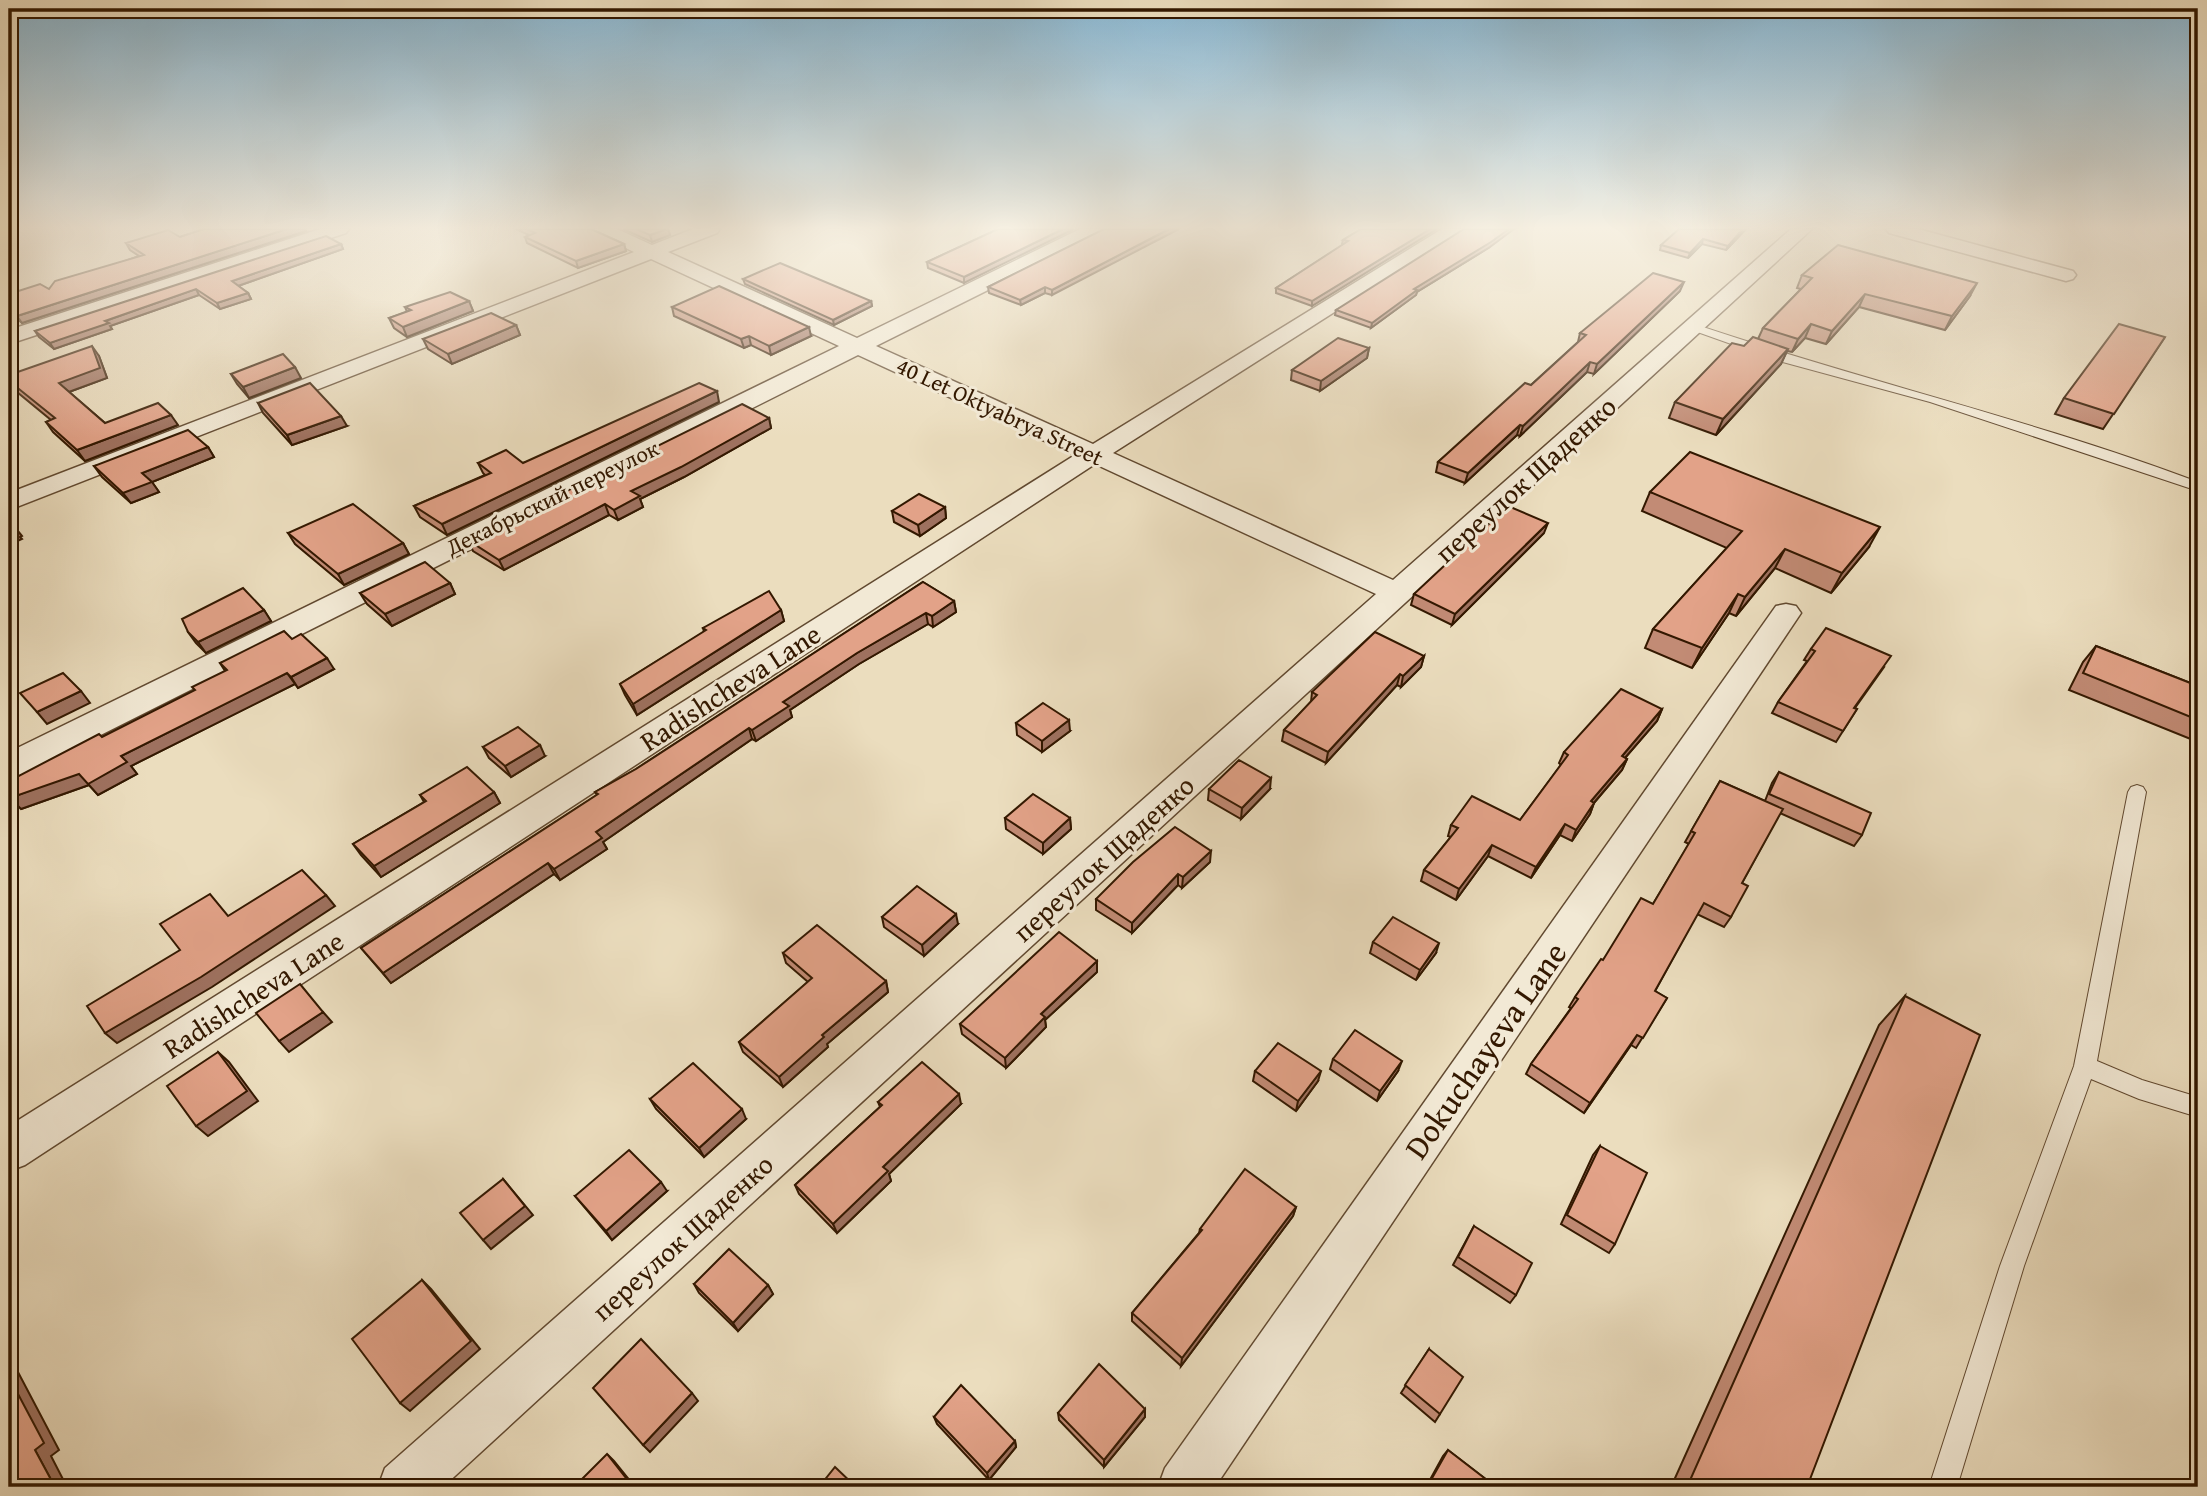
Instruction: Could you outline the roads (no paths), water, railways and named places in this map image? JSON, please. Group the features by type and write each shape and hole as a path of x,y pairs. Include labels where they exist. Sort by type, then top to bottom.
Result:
{"street":[{"path":"9,337 126,299"},
{"path":"9,502 531,299"},
{"name":"40 Let Oktyabrya Street","path":"754,299 1398,593"},
{"name":"Декабрьский переулок","path":"9,766 953,299"},
{"name":"Radishcheva Lane","path":"9,1150 1094,454 1343,299"},
{"name":"переулок Щаденко","path":"404,1487 1724,299"},
{"name":"Dokuchayeva Lane","path":"1184,1487 1786,613"}],"lane":[{"path":"1693,327 1783,358 1934,398 2198,487"},
{"path":"1943,1487 2012,1266 2085,1066 2137,792"},
{"path":"2085,1066 2139,1090 2198,1107"}]}
